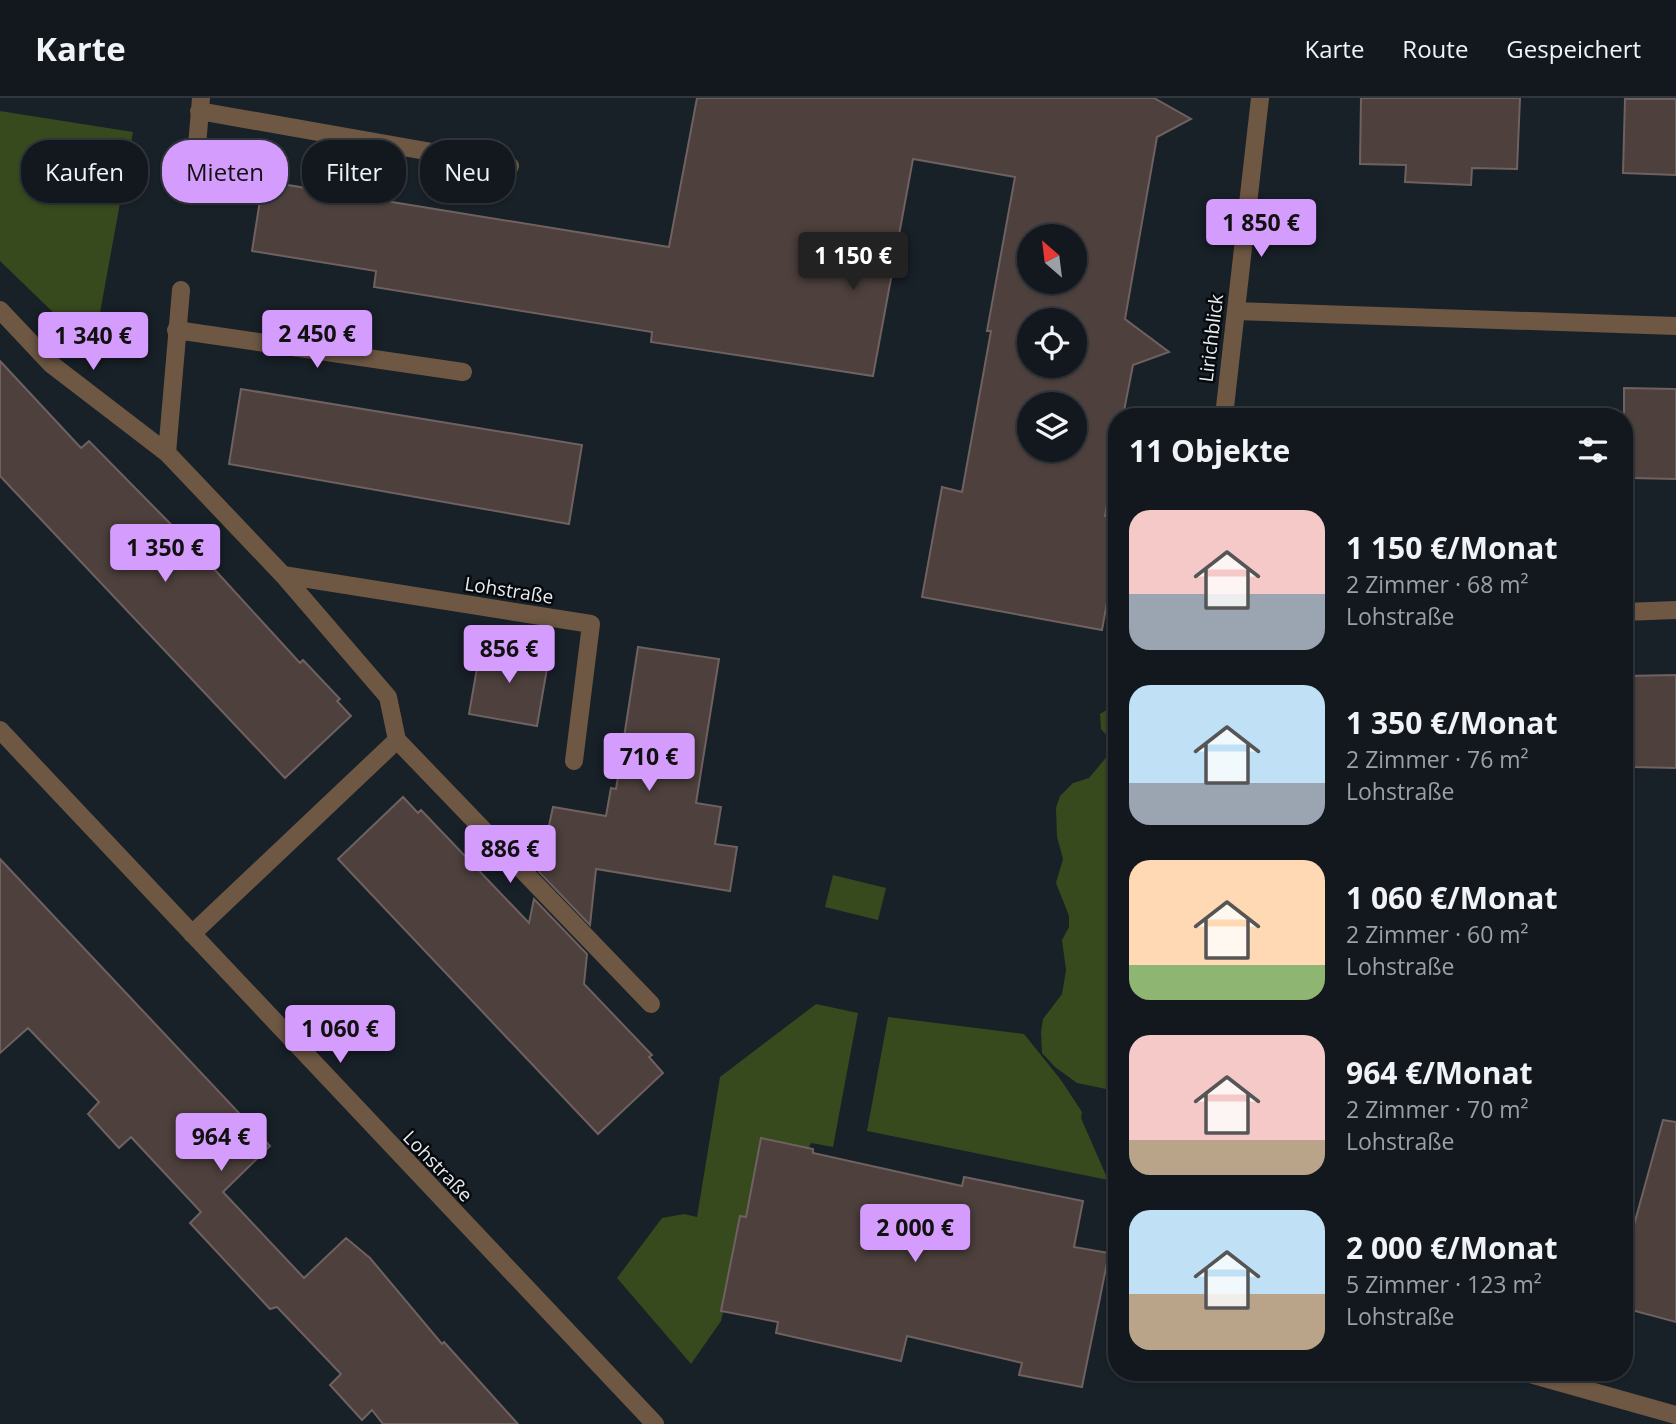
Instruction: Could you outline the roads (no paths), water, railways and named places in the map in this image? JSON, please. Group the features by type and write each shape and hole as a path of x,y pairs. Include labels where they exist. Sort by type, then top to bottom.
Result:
{"street":[{"name":"Lirichblick","path":"1224,408 1260,98"},
{"path":"197,140 200,105 420,148"},
{"path":"167,453 181,290"},
{"path":"0,310 51,364 167,453 283,575 388,697 397,740 651,1004"},
{"path":"1236,311 1676,326"},
{"path":"176,330 463,372"},
{"name":"Lohstraße","path":"283,575 592,624 574,761"},
{"path":"1633,612 1676,610"},
{"name":"Lohstraße","path":"0,730 654,1424"},
{"path":"192,934 397,740"},
{"path":"1555,1381 1676,1415"}]}
